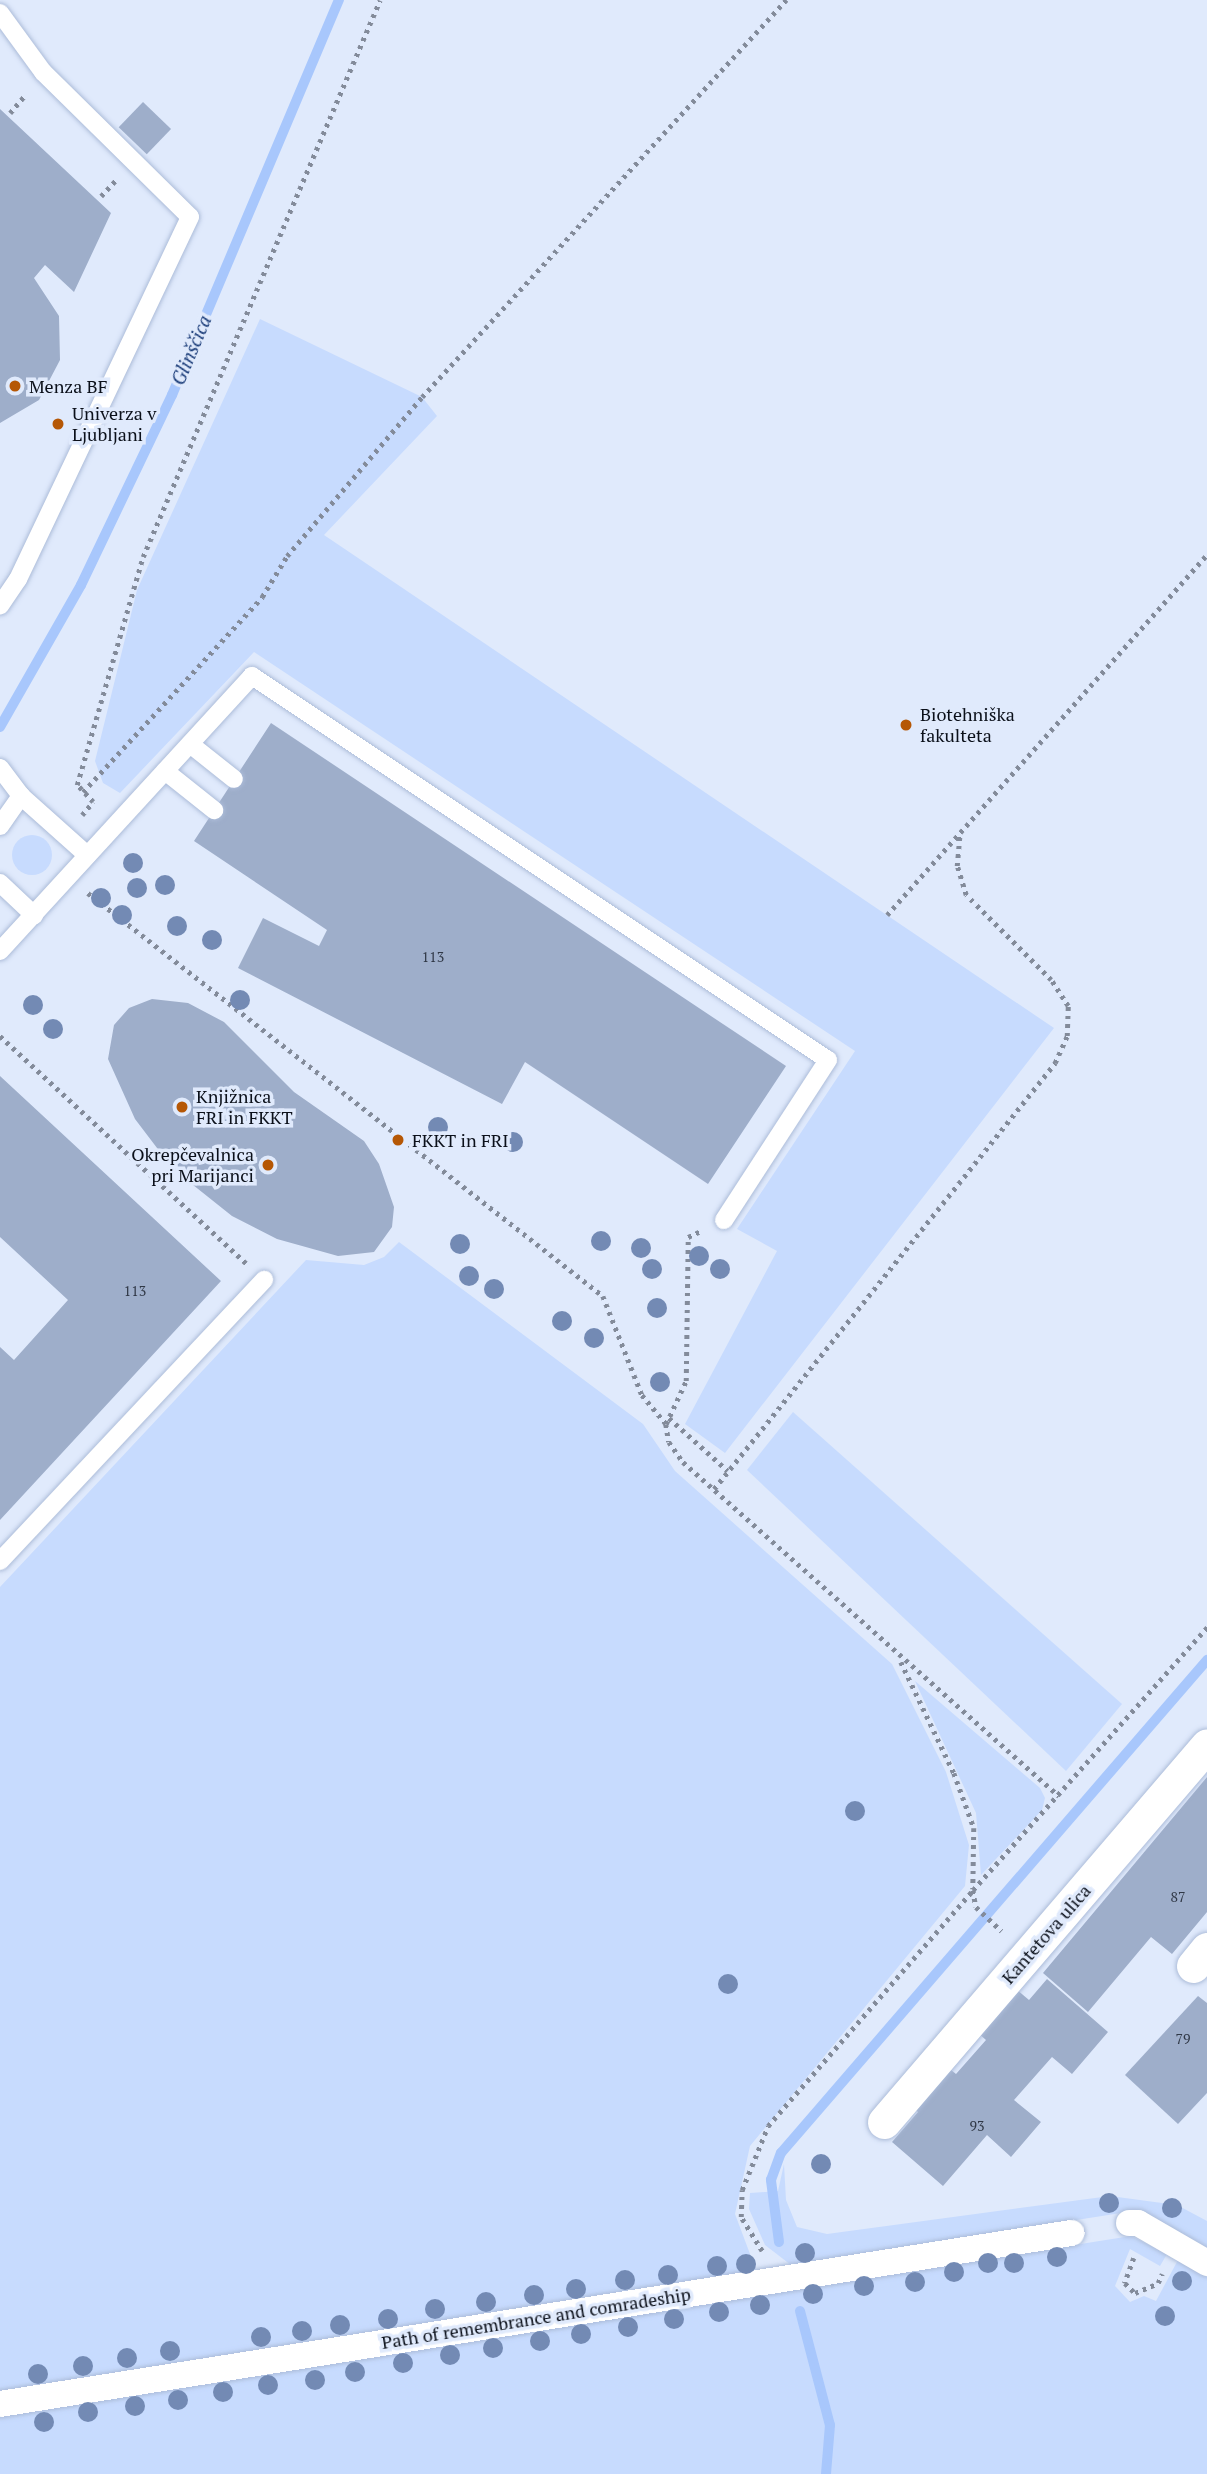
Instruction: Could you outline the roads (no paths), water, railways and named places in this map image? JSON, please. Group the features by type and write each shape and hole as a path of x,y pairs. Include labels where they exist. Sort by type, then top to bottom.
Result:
{"street":[{"name":"Kantetova ulica","path":"884,2122 1207,1745"},
{"path":"1129,2223 1138,2223 1207,2263"},
{"name":"Path of remembrance and comradeship","path":"0,2404 1071,2232"}],"lane":[{"path":"0,13 43,72 190,216 18,579 0,606"},
{"path":"0,951 252,676 828,1060 724,1220"},
{"path":"190,744 234,779"},
{"path":"0,768 21,796 87,855"},
{"path":"165,771 214,810"},
{"path":"0,826 21,796"},
{"path":"0,883 34,915"},
{"path":"0,1561 264,1280"}],"waterway":[{"name":"Glinščica","path":"0,727 81,585 172,395 339,0"},
{"path":"779,2242 771,2180 781,2153 1207,1660"},
{"path":"800,2311 830,2425 826,2474"}],"place":[{"name":"Menza BF","path":"15,386"},
{"name":"Univerza v Ljubljani","path":"58,424"},
{"name":"Biotehniška fakulteta","path":"906,725"},
{"name":"Knjižnica FRI in FKKT","path":"182,1107"},
{"name":"FKKT in FRI","path":"398,1140"},
{"name":"Okrepčevalnica pri Marijanci","path":"268,1165"}]}
